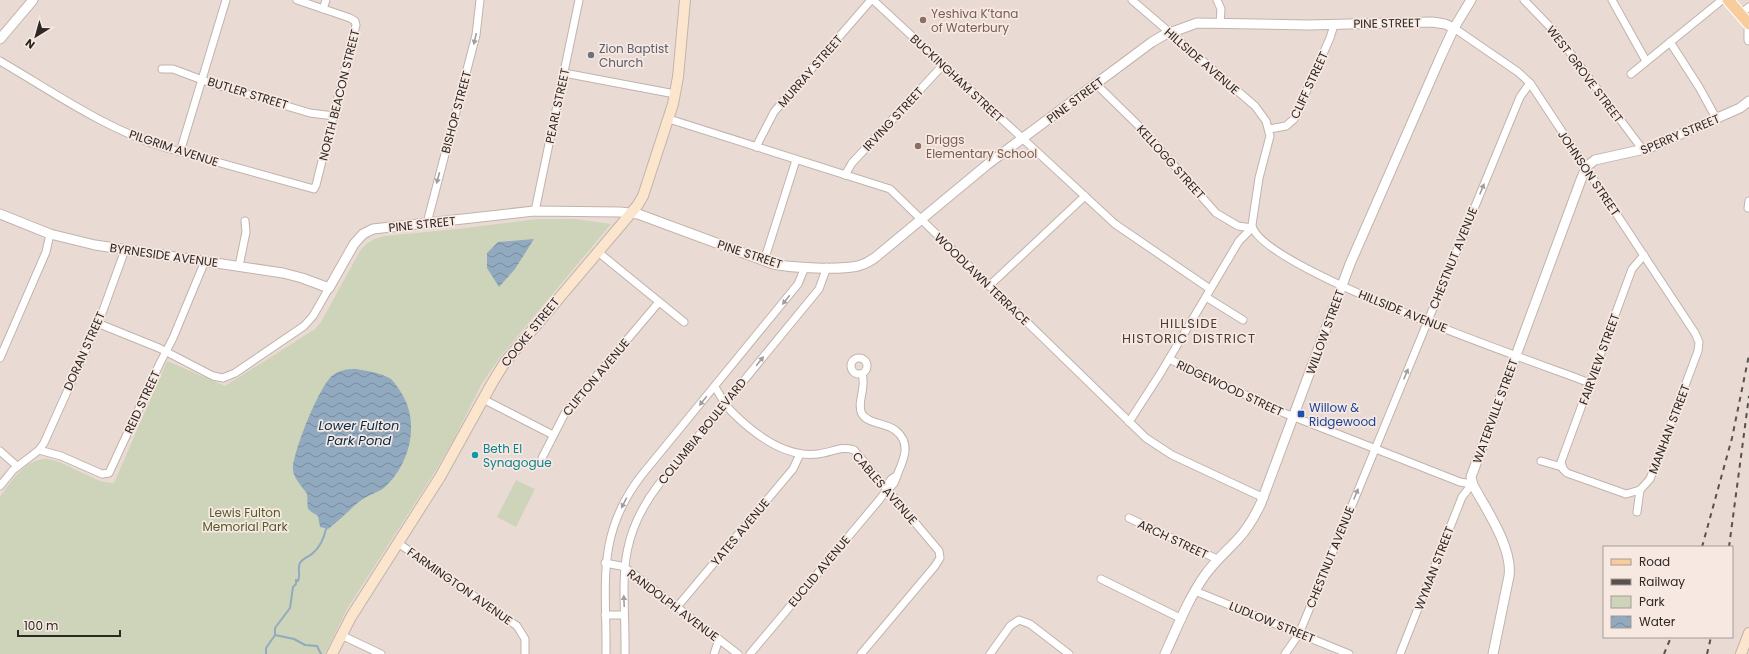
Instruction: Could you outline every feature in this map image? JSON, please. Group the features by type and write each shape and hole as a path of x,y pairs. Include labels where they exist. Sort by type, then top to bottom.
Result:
{"main road":[{"name":"COOKE STREET","path":"332,654 351,617 447,466 483,400 510,355 631,213 643,196 669,119 675,94 685,0"},
{"path":"1728,0 1745,10 1749,24"},
{"path":"1741,654 1749,633"}],"street":[{"path":"0,39 33,0"},
{"path":"180,152 226,0"},
{"path":"297,0 323,9 326,0"},
{"name":"BISHOP STREET","path":"427,223 475,40 480,0"},
{"name":"PEARL STREET","path":"535,211 579,0"},
{"name":"BUCKINGHAM STREET","path":"872,0 1120,228 1210,289"},
{"name":"MURRAY STREET","path":"756,147 774,112 872,0"},
{"name":"HILLSIDE AVENUE","path":"1132,0 1257,109 1264,118 1269,129"},
{"path":"1217,0 1221,9 1220,24"},
{"name":"WILLOW STREET","path":"1165,654 1195,591 1204,576 1217,559 1239,538 1251,522 1264,498 1342,286 1391,168 1454,28 1471,0"},
{"name":"WEST GROVE STREET","path":"1524,0 1556,34 1643,150"},
{"path":"1612,0 1646,61"},
{"path":"1631,74 1722,0"},
{"name":"NORTH BEACON STREET","path":"314,189 334,116 356,23 350,18 323,9"},
{"name":"PINE STREET","path":"97,323 166,352 213,376 219,378 227,377 307,323 315,313 351,248 363,234 377,228 535,211 631,213 647,217 764,261 784,266 850,267 867,263 884,251 988,164 1157,39 1170,33 1194,24 1334,25 1432,22 1444,24 1454,28"},
{"name":"CLIFF STREET","path":"1269,129 1286,126 1294,119 1330,38 1334,25"},
{"name":"JOHNSON STREET","path":"1454,28 1518,72 1530,83 1695,333 1699,342"},
{"path":"1749,30 1749,40"},
{"path":"1670,42 1696,82 1716,118"},
{"name":"PILGRIM AVENUE","path":"0,61 106,123 140,139 298,186 314,189"},
{"name":"IRVING STREET","path":"845,175 852,163 943,65"},
{"name":"BUTLER STREET","path":"162,69 173,69 310,113 334,116"},
{"path":"564,73 675,94"},
{"name":"CHESTNUT AVENUE","path":"1285,654 1299,634 1520,97 1530,83"},
{"name":"KELLOGG STREET","path":"1096,84 1142,129 1216,213 1238,226 1252,228"},
{"name":"SPERRY STREET","path":"1586,168 1595,160 1643,150 1744,106 1749,102"},
{"name":"WOODLAWN TERRACE","path":"669,119 890,189 1151,442 1166,451 1264,498"},
{"path":"1129,422 1169,359 1239,241 1252,228 1259,178 1270,139 1269,129"},
{"path":"764,261 796,160"},
{"name":"WATERVILLE STREET","path":"1472,484 1471,477 1576,191 1586,168"},
{"path":"989,286 1085,196"},
{"name":"BYRNESIDE AVENUE","path":"0,214 50,234 95,246 290,274 329,288"},
{"path":"239,266 246,232 245,221"},
{"name":"HILLSIDE AVENUE","path":"1252,228 1261,240 1279,253 1342,286 1427,322 1590,383"},
{"path":"0,358 46,252 50,234"},
{"name":"DORAN STREET","path":"38,450 44,442 97,323 125,250"},
{"path":"598,252 684,322"},
{"name":"FAIRVIEW STREET","path":"1562,467 1563,454 1632,270 1636,262 1644,255"},
{"name":"REID STREET","path":"38,450 61,456 97,472 107,474 166,352 205,261"},
{"name":"COLUMBIA BOULEVARD","path":"606,654 604,586 605,563 614,526 634,486 798,284 806,267"},
{"name":"COLUMBIA BOULEVARD","path":"625,654 624,567 632,533 647,501 819,289 827,267"},
{"path":"1206,297 1243,320"},
{"name":"CLIFTON AVENUE","path":"542,458 564,413 659,302"},
{"name":"MANHAN STREET","path":"1637,512 1640,490 1647,484 1651,477 1698,351 1699,342"},
{"name":"RIDGEWOOD STREET","path":"1169,359 1294,417 1460,482 1472,484"},
{"name":"EUCLID AVENUE","path":"750,654 887,489 893,486 905,458 904,443 900,435 894,429 869,420 862,414 860,406 864,381 862,374"},
{"name":"CABLES AVENUE","path":"714,387 733,413 770,443 782,449 800,454 817,455 846,448 852,449 860,455 936,548 940,556 935,566 861,654"},
{"path":"483,400 553,435"},
{"path":"0,486 17,466 38,450"},
{"path":"0,451 17,466"},
{"name":"YATES AVENUE","path":"677,607 793,469 800,454"},
{"path":"1541,461 1562,467 1567,473 1619,492 1629,494 1640,490"},
{"path":"1472,484 1506,548 1510,563 1510,576 1493,654"},
{"name":"WYMAN STREET","path":"1400,654 1462,497 1472,484"},
{"name":"ARCH STREET","path":"1129,518 1217,559"},
{"name":"FARMINGTON AVENUE","path":"398,543 517,626 525,639 525,654"},
{"name":"RANDOLPH AVENUE","path":"605,563 624,567 738,654"},
{"path":"1101,580 1182,619"},
{"name":"LUDLOW STREET","path":"1195,591 1350,654"},
{"path":"605,615 624,615"},
{"path":"990,654 1012,624 1021,620 1030,624 1069,654"},
{"path":"341,635 381,654"},
{"path":"714,654 719,639"}],"green space":[{"name":"Lewis Fulton Memorial Park","path":"537,219 575,219 611,224 500,357 481,385 454,439 433,475 347,609 325,654 0,654 0,497 19,472 32,462 47,459 61,463 92,478 114,483 167,361 225,386 315,329 321,322 360,251 365,245 377,238"},
{"path":"516,480 535,489 516,527 497,517"}],"water":[{"path":"534,239 515,269 499,287 487,268 487,253 498,242"},
{"name":"Lower Fulton Park Pond","path":"356,369 383,375 391,379 395,384 402,394 410,416 410,440 402,464 388,484 358,503 328,529 320,527 318,516 308,509 307,494 294,473 294,462 302,435 321,391 333,375 338,372"}],"waterway":[{"path":"266,654 266,648 275,635 275,628 290,608 293,587 296,584 296,580 298,581 299,578 300,563 318,548 326,529"},
{"path":"275,635 294,639 305,645 317,646 321,654"}],"railway":[{"path":"1702,546 1732,438 1749,355"},
{"path":"1729,546 1749,396"},
{"path":"1664,654 1671,638"},
{"path":"1707,654 1711,638"}],"place":[{"name":"Yeshiva K’tana of Waterbury","path":"923,20"},
{"name":"Zion Baptist Church","path":"591,55"},
{"name":"Driggs Elementary School","path":"918,146"},
{"name":"Willow & Ridgewood","path":"1301,414"},
{"name":"Beth El Synagogue","path":"475,455"}],"district":[{"name":"HILLSIDE HISTORIC DISTRICT","path":"1189,330"}]}
